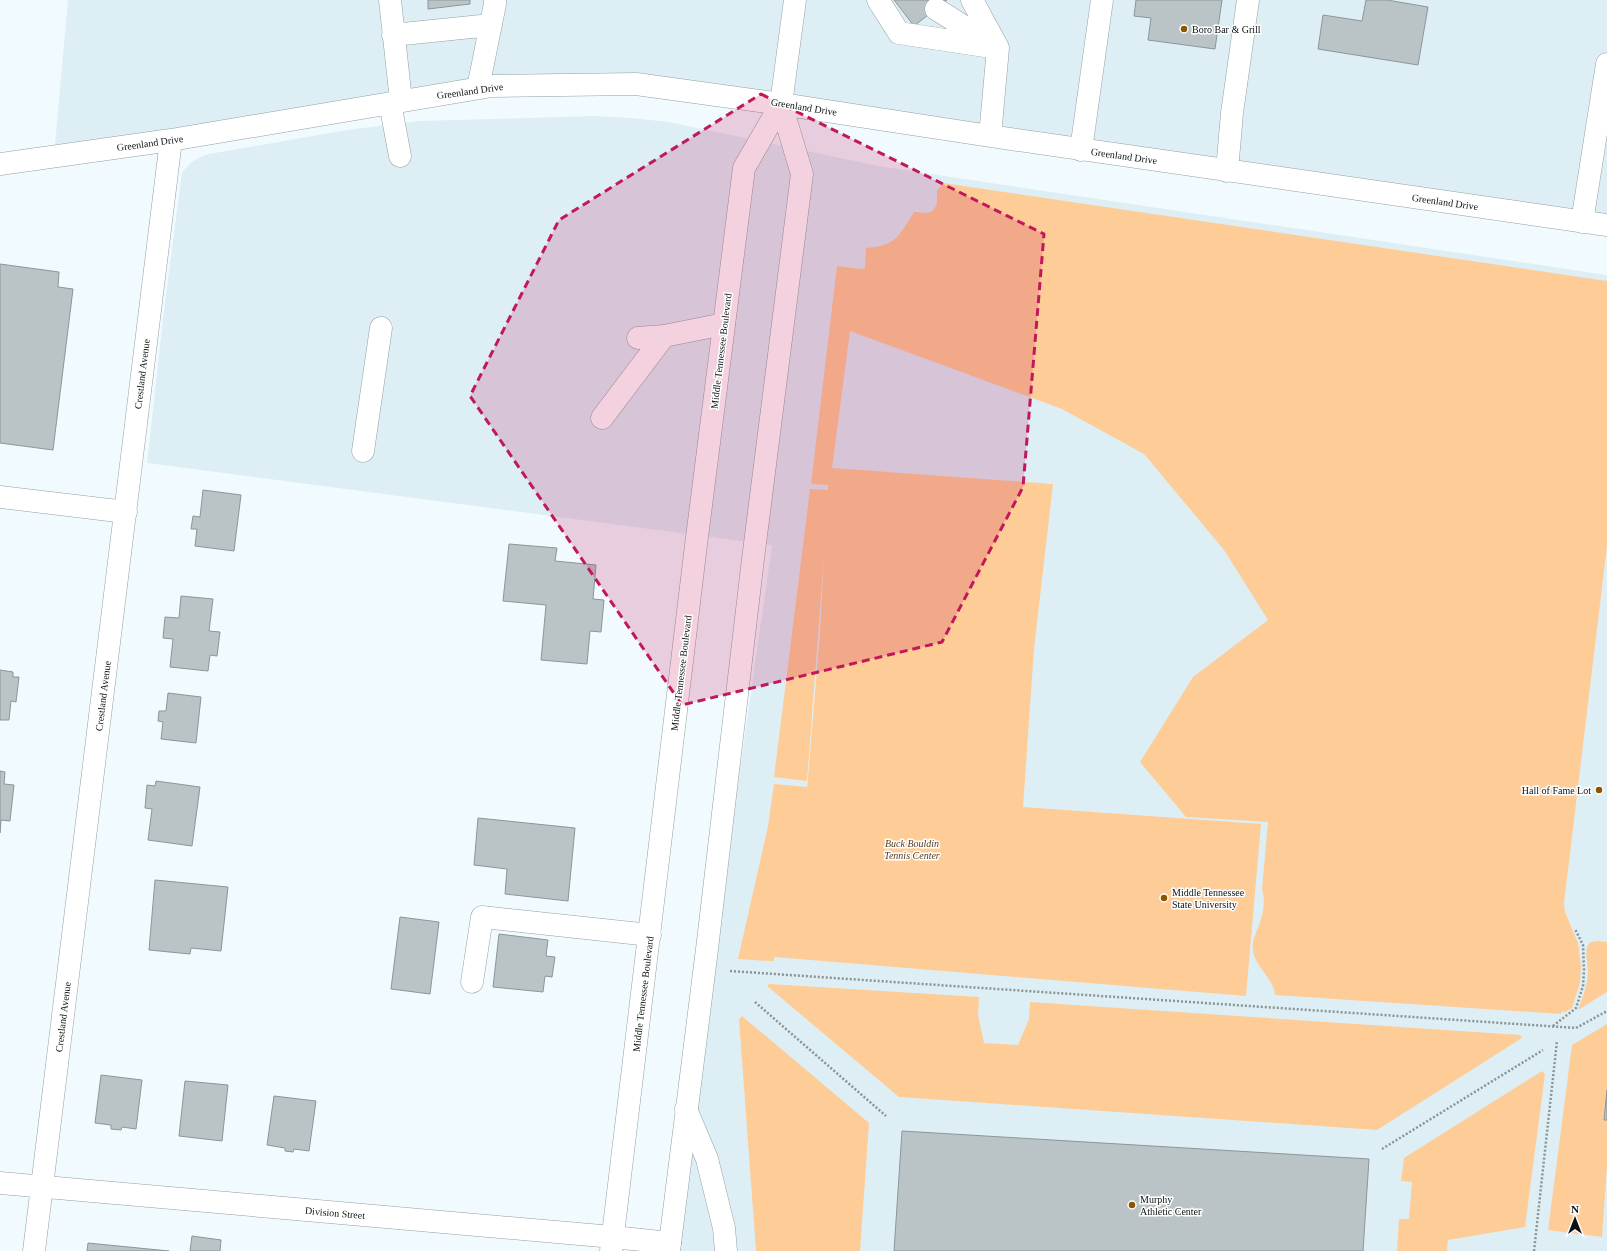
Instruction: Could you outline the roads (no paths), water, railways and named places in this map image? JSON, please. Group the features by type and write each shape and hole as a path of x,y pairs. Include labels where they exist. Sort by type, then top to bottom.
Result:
{"street":[{"path":"390,0 394,35 396,102 400,156"},
{"path":"478,88 496,4 495,0"},
{"name":"Middle Tennessee Boulevard","path":"612,1244 696,545 744,168 781,104 795,0"},
{"path":"878,0 899,33 998,48"},
{"path":"972,0 998,48 990,136"},
{"path":"1081,150 1102,0"},
{"path":"1227,171 1232,113 1248,0"},
{"path":"936,9 998,48"},
{"path":"394,35 491,25"},
{"path":"1582,222 1607,64"},
{"name":"Greenland Drive","path":"0,164 171,140 492,86 636,84 781,104 1081,150 1607,225"},
{"name":"Middle Tennessee Boulevard","path":"670,1247 753,559 802,174 781,104"},
{"name":"Crestland Avenue","path":"34,1251 171,140"},
{"path":"638,338 664,336 724,324"},
{"path":"363,451 381,328"},
{"path":"602,418 664,336"},
{"path":"0,496 126,512"},
{"path":"472,982 482,917 650,935"},
{"path":"686,1109 707,1159 724,1228 726,1251"},
{"name":"Division Street","path":"0,1183 612,1244 670,1247"}],"place":[{"name":"Boro Bar & Grill","path":"1184,29"},
{"name":"Hall of Fame Lot","path":"1599,790"},
{"name":"Middle Tennessee State University","path":"1164,898"},
{"name":"Murphy Athletic Center","path":"1132,1205"}],"park label":[{"name":"Buck Bouldin Tennis Center","path":"912,848"}]}
